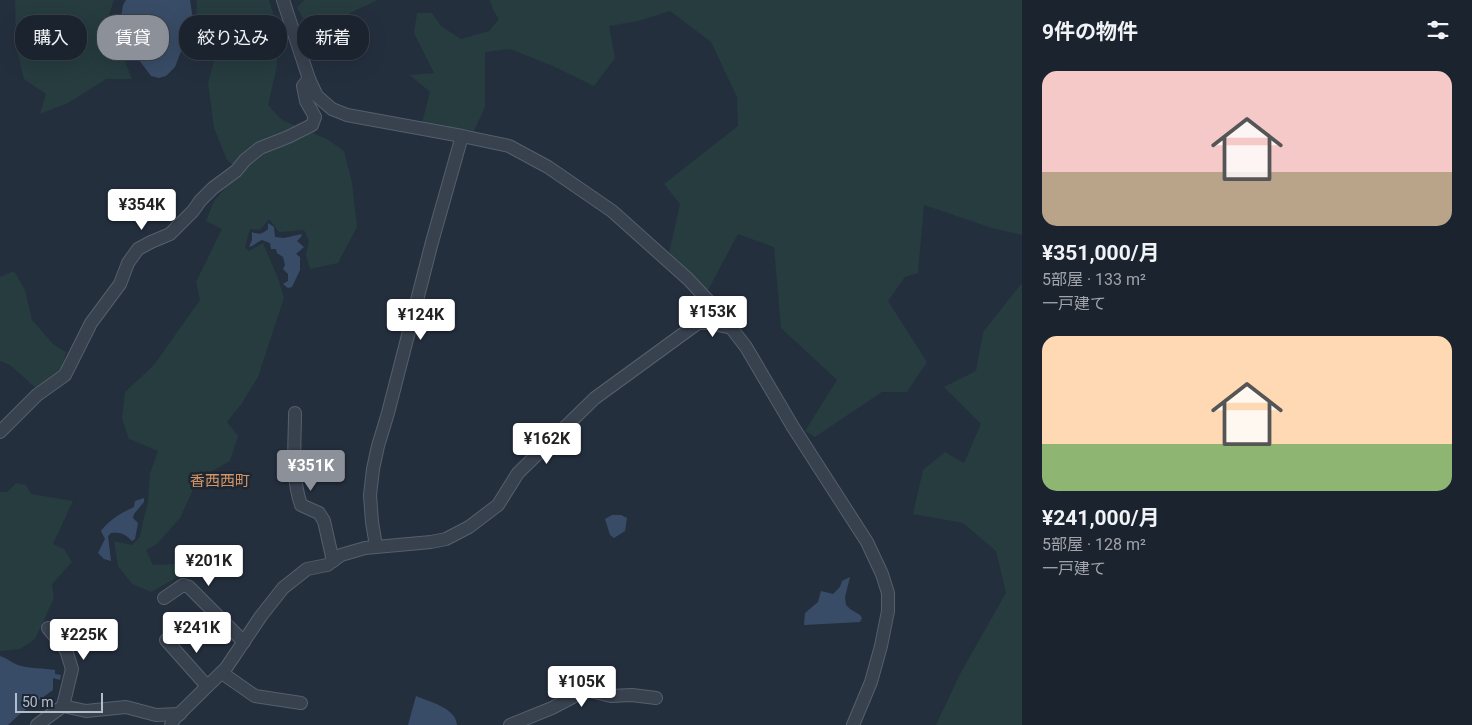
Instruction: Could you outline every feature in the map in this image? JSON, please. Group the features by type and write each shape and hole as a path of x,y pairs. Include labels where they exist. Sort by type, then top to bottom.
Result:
{"street":[{"path":"283,0 309,79 317,96 332,109 347,115 509,146 548,167 612,211 688,279 732,328 746,347 793,427 867,542 882,574 888,593 888,611 881,646 871,682 853,725"},
{"path":"0,432 37,395 65,375 91,323 120,284 128,263 138,249 170,234 193,211 206,194 236,171 245,160 260,148 288,138 312,125 315,117 306,101 303,86 309,79"},
{"path":"376,546 370,495 373,469 432,242 462,136"},
{"path":"171,725 222,673 282,588 307,569 327,565 341,555 365,548 446,539 469,527 498,505 518,473 595,398 698,323 709,323 732,328"},
{"path":"296,413 294,476 297,493 301,505 318,513 324,521 333,561"},
{"path":"164,598 182,585 189,587 244,642"},
{"path":"37,725 63,706 72,668 66,650 48,628"},
{"path":"166,640 208,686"},
{"path":"222,673 255,696 301,703"},
{"path":"510,725 552,708 586,690 611,696 632,695 656,698"},
{"path":"63,706 86,711 126,707 156,715 180,714"}],"green space":[{"path":"15,0 114,0 109,15 97,15 97,60 125,60 132,79 106,79 68,103 40,114 46,94 24,79 19,60 87,60 87,15 15,15"},
{"path":"197,0 269,0 274,15 196,15"},
{"path":"304,0 378,0 346,15 301,15 297,8"},
{"path":"490,0 1022,0 1022,235 992,228 924,205 918,273 905,277 888,301 927,362 907,392 882,392 815,437 805,431 837,380 781,328 774,247 738,234 708,290 669,253 680,204 664,184 738,126 737,97 711,42 670,11 638,21 609,26 615,58 594,86 553,66 510,49 485,52 485,107 474,131 422,123 430,92 410,75 434,73 414,33 417,13 432,13 441,26 461,39 489,31 499,19 493,10"},
{"path":"214,60 277,60 268,105 282,120 327,139 344,151 352,183 357,227 338,263 310,269 306,255 309,241 304,230 279,232 269,219 260,230 250,229 245,247 249,251 263,243 278,278 284,298 258,377 242,403 227,422 238,436 230,461 198,479 180,518 157,544 146,550 153,565 196,563 198,572 176,578 151,592 132,584 118,566 114,541 132,545 140,537 148,503 150,473 158,451 129,439 122,419 125,392 154,365 200,300 196,282 222,229 206,221 214,201 240,171 227,160 214,128 208,82"},
{"path":"14,271 25,290 32,320 54,345 66,352 61,371 37,389 10,365 0,361 0,277"},
{"path":"1022,283 1022,725 936,725 960,674 1006,593 996,551 963,523 913,514 923,470 945,452 964,463 981,424 944,387 976,371 983,332"},
{"path":"16,483 26,485 31,494 73,501 53,544 64,549 72,562 52,584 54,598 35,639 20,649 0,651 0,492 7,492"}],"water":[{"path":"126,0 190,0 192,15 179,15 179,57 175,67 166,76 159,78 151,76 139,60 169,60 169,15 121,15"},
{"path":"268,223 274,227 275,237 284,238 302,234 297,241 304,247 296,254 300,257 300,270 292,287 288,288 283,284 288,281 288,274 283,269 285,265 283,257 277,253 276,249 271,249 270,243 262,240 249,247 252,240 252,232 258,234 264,232 268,229"},
{"path":"144,498 144,502 133,518 138,523 135,539 132,541 123,534 111,533 108,536 111,561 104,559 98,553 105,539 101,531 116,517 134,507 135,501"},
{"path":"612,515 621,515 627,518 625,531 614,538 610,535 605,519"},
{"path":"850,577 845,597 846,605 860,615 862,618 860,622 804,625 805,613 818,602 821,591 833,594 840,587 842,581"},
{"path":"0,656 18,665 55,670 55,674 61,675 60,680 53,678 53,690 8,725 0,725"},
{"path":"416,696 447,710 456,719 457,725 408,725"}],"district":[{"name":"香西西町","path":"220,481"}]}
